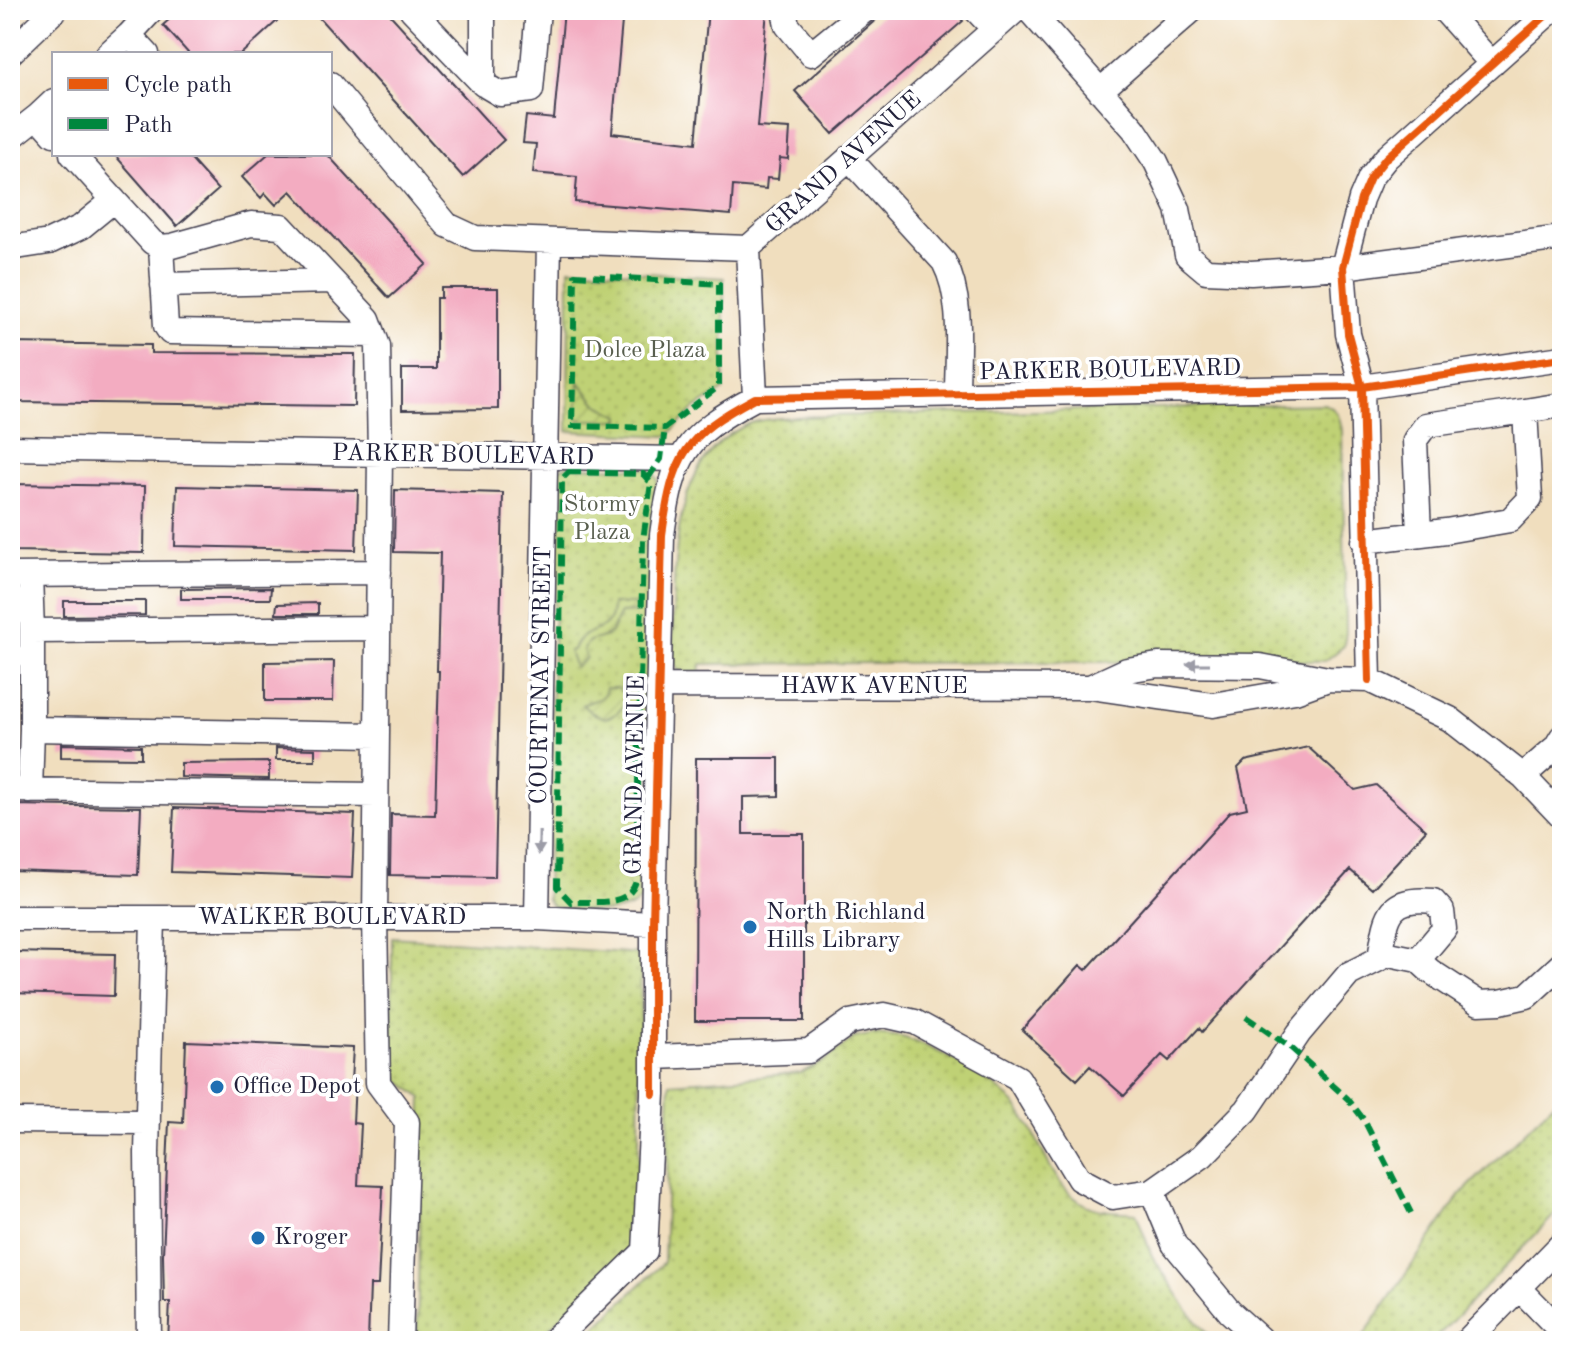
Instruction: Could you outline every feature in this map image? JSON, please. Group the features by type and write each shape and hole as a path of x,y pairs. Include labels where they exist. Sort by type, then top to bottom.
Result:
{"street":[{"path":"10,53 55,10"},
{"path":"110,52 152,10"},
{"path":"412,10 483,84 500,94 531,90 538,10"},
{"path":"483,10 483,84"},
{"path":"787,12 787,25 811,54 865,10"},
{"path":"976,10 994,29"},
{"name":"GRAND AVENUE","path":"755,398 748,248 1016,10"},
{"path":"1029,10 1134,129 1156,162 1178,209 1187,255 1206,271 1251,273 1343,267 1562,238"},
{"path":"1100,91 1192,10"},
{"path":"1444,10 1492,64"},
{"path":"1369,680 1362,387 1348,334 1343,267 1361,199 1370,178 1386,158 1552,10"},
{"path":"129,35 145,52"},
{"path":"332,86 447,225 475,238 748,248"},
{"path":"10,138 49,117"},
{"path":"74,156 152,242 161,247 251,224 281,226 368,319 378,346 380,454 375,918 378,1083 407,1122 400,1341"},
{"path":"849,158 944,262 949,273 956,320 957,394"},
{"path":"10,248 49,242 81,227 114,200"},
{"name":"COURTENAY STREET","path":"537,918 549,241"},
{"path":"161,247 166,326 170,332 374,335"},
{"path":"163,285 332,281"},
{"name":"PARKER BOULEVARD","path":"10,448 679,459 694,438 717,418 755,398 1362,387 1562,358"},
{"path":"1419,534 1415,440 1426,425 1562,405"},
{"path":"1364,541 1510,520 1530,499 1525,411"},
{"name":"GRAND AVENUE","path":"553,1341 645,1251 654,1057 653,924 662,535 668,493 679,459"},
{"path":"376,795 20,791 32,729 32,631 20,575 379,572"},
{"path":"32,631 378,628"},
{"name":"HAWK AVENUE","path":"1090,687 1127,670 1158,665 1260,666 1328,679 1369,680 1450,719 1523,776 1562,817"},
{"name":"HAWK AVENUE","path":"658,686 1090,687 1213,705 1295,691 1328,679"},
{"path":"32,729 377,735"},
{"path":"1523,776 1556,747 1562,737"},
{"path":"1380,958 1386,923 1396,905 1412,899 1433,901 1442,911 1444,929 1418,960"},
{"name":"WALKER BOULEVARD","path":"10,918 537,918 653,924"},
{"path":"149,1341 148,1122 153,918"},
{"path":"654,1057 809,1051 850,1022 884,1015 915,1022 1018,1078 1079,1179 1113,1197 1152,1191 1202,1156 1247,1110 1299,1033 1349,974 1389,954 1418,960 1479,1003 1527,996 1562,964"},
{"path":"10,1121 148,1122"},
{"path":"1152,1191 1174,1244 1230,1312 1262,1341"},
{"path":"1467,1341 1562,1244"},
{"path":"1519,1288 1562,1332"}],"green space":[{"name":"Dolce Plaza","path":"569,268 724,278 724,390 695,408 667,436 568,431"},
{"path":"579,382 597,404 620,416 620,420 577,418"},
{"path":"1324,404 1338,414 1342,431 1346,631 1344,646 1325,661 701,664 700,676 681,672 674,662 675,561 686,497 698,469 716,446 751,423 794,417"},
{"name":"Stormy Plaza","path":"565,466 649,469 658,479 644,897 625,909 613,911 553,907 547,900 557,470"},
{"path":"612,604 637,604 637,612 620,613 611,633 589,641 583,650 586,658 575,668 569,651 583,636 608,623"},
{"path":"606,688 619,688 627,692 621,710 605,718 582,705 600,698"},
{"path":"392,937 641,954 638,1235 628,1255 535,1341 417,1341 422,1098 392,1075"},
{"path":"875,1034 918,1043 982,1077 1018,1108 1053,1171 1070,1194 1094,1208 1136,1213 1152,1256 1189,1312 1214,1341 581,1341 664,1262 670,1083 801,1073 826,1060 854,1038"},
{"path":"1562,1095 1562,1207 1433,1341 1360,1341 1460,1195"}],"building":[{"path":"180,10 289,10 243,52 187,52 163,25"},
{"path":"312,10 386,10 504,140 463,177"},
{"path":"564,10 623,10 612,133 696,143 708,10 767,10 757,127 790,129 788,159 780,158 778,179 767,178 766,189 733,186 731,215 575,202 577,177 533,173 536,144 523,143 526,116 554,119"},
{"path":"887,10 953,10 963,21 833,134 795,91"},
{"path":"116,156 188,156 218,190 177,226"},
{"path":"266,156 329,156 427,264 389,298 291,191 276,205 265,193 261,198 242,177"},
{"path":"441,288 498,288 498,409 402,410 402,369 436,369 436,298 441,298"},
{"path":"10,343 151,345 151,353 355,354 354,406 10,402"},
{"path":"10,484 145,486 144,553 10,551"},
{"path":"177,486 358,490 356,550 175,546"},
{"path":"395,490 503,493 495,877 390,875 391,814 435,815 439,671 440,553 394,552"},
{"path":"271,588 270,599 181,599 181,589"},
{"path":"64,601 145,601 145,615 64,616"},
{"path":"318,603 318,614 276,614 277,604"},
{"path":"334,661 333,701 265,701 265,662"},
{"path":"61,744 141,746 141,758 61,757"},
{"path":"1308,747 1355,790 1376,785 1426,830 1372,889 1350,870 1202,1032 1199,1028 1169,1061 1162,1055 1124,1096 1090,1066 1077,1080 1022,1030 1080,965 1086,970 1230,812 1247,808 1238,768 1245,761"},
{"path":"276,748 315,749 315,760 276,760"},
{"name":"North Richland Hills Library","path":"696,758 779,758 779,796 743,797 743,834 804,834 804,1021 695,1021"},
{"path":"269,762 269,779 181,777 181,763"},
{"path":"10,805 141,807 138,875 10,871"},
{"path":"174,808 355,814 352,878 171,872"},
{"path":"10,952 115,954 114,996 10,993"},
{"path":"186,1041 353,1048 353,1123 361,1124 358,1185 383,1186 378,1285 370,1285 368,1341 168,1341 170,1302 164,1302 163,1255 169,1122 183,1123"}],"marked path":[{"path":"575,275 719,284 719,386 665,428 572,426 575,275"},
{"path":"648,478 661,459 665,428"},
{"path":"569,472 643,474 651,483 643,540 636,881 626,896 610,901 571,902 557,887 562,479 569,472"},
{"path":"1246,1017 1290,1047 1348,1099 1364,1120 1411,1213"}],"cycle path":[{"path":"1369,680 1362,387 1348,334 1343,267 1361,199 1370,178 1386,158 1552,10"},
{"path":"653,1094 653,924 662,535 671,485 678,467 697,437 712,424 755,398 1362,387 1562,358"}],"place":[{"name":"North Richland Hills Library","path":"750,927"},
{"name":"Office Depot","path":"217,1087"},
{"name":"Kroger","path":"258,1238"}]}
